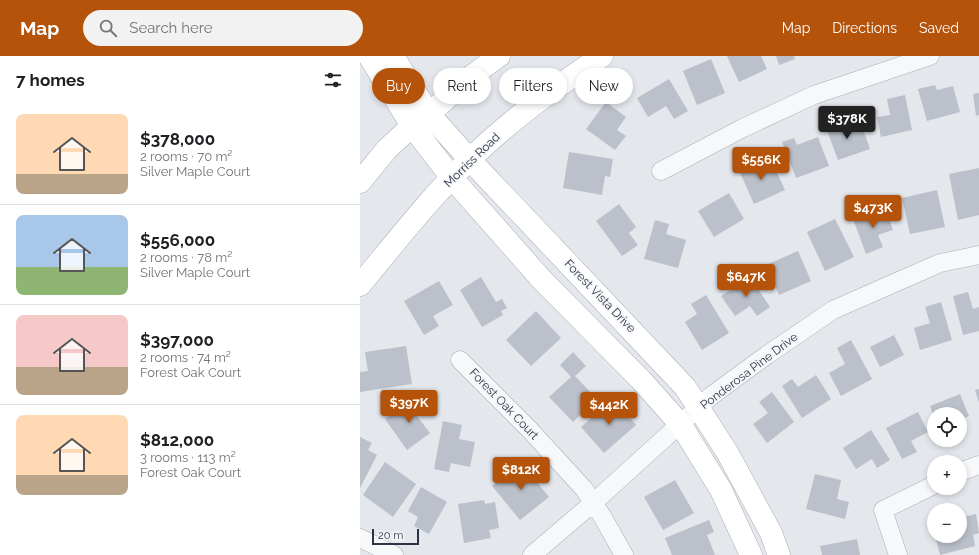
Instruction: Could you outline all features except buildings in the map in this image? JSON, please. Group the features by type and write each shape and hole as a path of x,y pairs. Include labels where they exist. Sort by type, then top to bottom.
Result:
{"main road":[{"name":"Forest Vista Drive","path":"369,56 420,120 470,160 685,387 727,452 771,533 779,555"},
{"name":"Forest Vista Drive","path":"393,56 420,120 452,178 542,280 642,381 681,425 721,490 751,555"},
{"path":"360,182 387,149 469,78 498,56"},
{"name":"Morriss Road","path":"360,285 452,178 470,160 515,120 602,56"}],"street":[{"path":"661,171 743,128 814,95 930,56"},
{"name":"Ponderosa Pine Drive","path":"532,555 593,503 681,425 699,407 767,355 833,310 940,263 979,255"},
{"name":"Forest Oak Court","path":"460,360 529,429 584,489 624,555"},
{"path":"967,469 979,465"},
{"path":"898,555 883,510 927,488"},
{"path":"360,538 394,555"}]}
